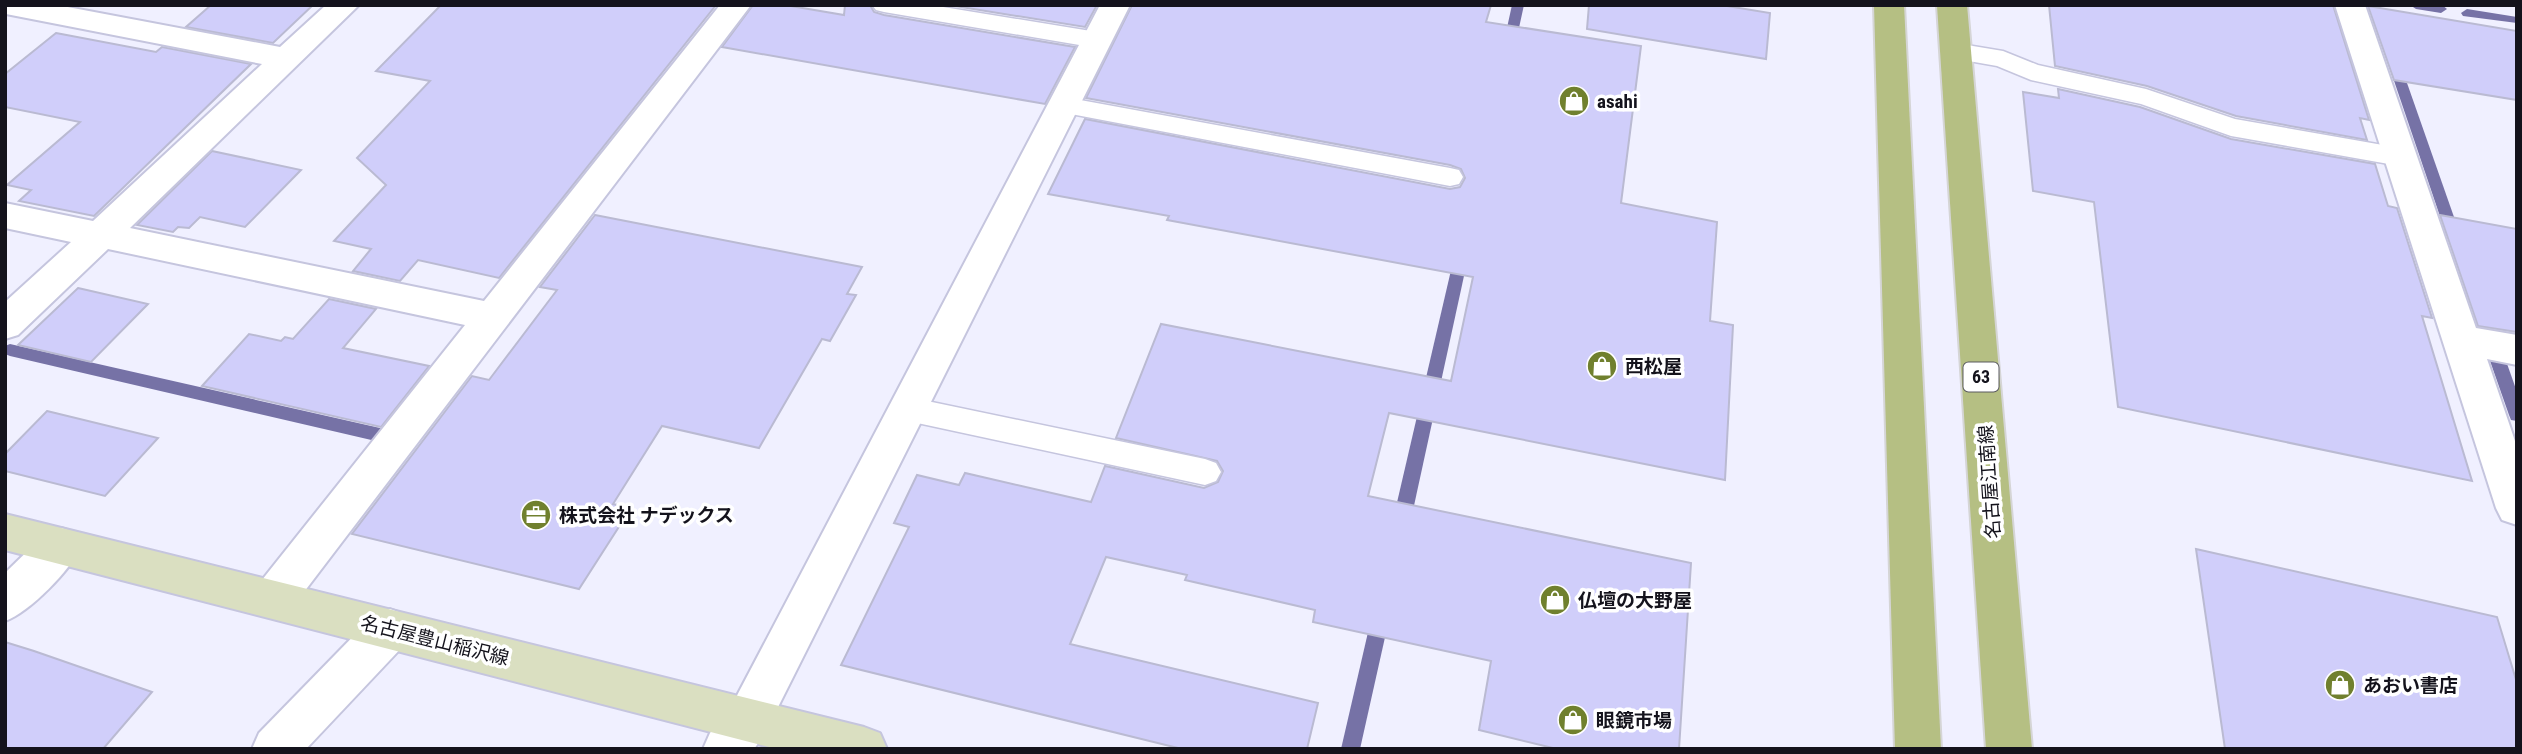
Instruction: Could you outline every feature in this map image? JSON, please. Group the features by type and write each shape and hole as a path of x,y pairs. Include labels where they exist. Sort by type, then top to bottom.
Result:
{"main road":[{"path":"1889,5 1918,749"},
{"name":"名古屋江南線","path":"1952,5 2009,749"},
{"name":"名古屋豊山稲沢線","path":"5,532 390,629 737,734 864,749"}],"street":[{"path":"6,5 287,60"},
{"path":"5,325 344,5"},
{"path":"273,599 736,5"},
{"path":"737,734 908,409 1115,5"},
{"path":"2350,5 2517,508"},
{"path":"5,215 494,317"},
{"path":"2461,340 2517,350"},
{"path":"5,602 61,546"},
{"path":"275,749 390,629"}],"lane":[{"path":"884,5 1097,40"},
{"path":"1955,51 2003,59 2031,72 2146,97 2231,127 2400,157"},
{"path":"1064,105 1450,177"},
{"path":"908,409 1205,472"}],"building":[{"path":"211,5 313,5 273,43 186,27"},
{"path":"441,5 716,5 499,278 418,260 400,281 353,271 371,249 334,241 386,185 357,158 430,81 376,71"},
{"path":"753,5 785,5 844,15 845,5 870,5 874,12 884,15 1075,47 1045,104 722,47"},
{"path":"949,5 1097,5 1085,27"},
{"path":"1132,5 1491,5 1486,22 1641,46 1621,203 1717,222 1710,321 1733,325 1725,480 1389,413 1368,496 1691,563 1679,749 1557,749 1479,730 1491,661 1313,622 1315,610 1185,580 1187,575 1106,557 1070,644 1318,703 1307,749 1182,749 841,665 909,527 894,523 917,475 959,485 965,473 1091,502 1105,466 1204,488 1218,482 1223,471 1217,461 1116,438 1161,324 1451,381 1473,277 1167,220 1169,216 1048,194 1085,119 1450,189 1460,187 1465,178 1461,169 1450,165 1086,98"},
{"path":"1589,5 1721,5 1770,13 1766,59 1587,29"},
{"path":"2049,5 2333,5 2369,120 2360,118 2367,140 2236,116 2147,86 2055,66"},
{"path":"2368,6 2517,31 2517,100 2394,80"},
{"path":"56,33 156,52 162,47 251,64 94,216 19,201 31,190 7,185 80,122 5,107 5,74"},
{"path":"2058,89 2140,107 2231,139 2375,164 2388,206 2397,208 2432,318 2422,316 2472,481 2118,407 2094,202 2033,191 2023,92 2059,98"},
{"path":"212,151 301,170 245,227 200,217 189,228 178,227 173,232 137,225"},
{"path":"595,215 862,267 847,294 856,295 830,341 822,339 759,448 662,426 613,504 631,508 579,589 352,534 472,376 489,380 557,290 540,287"},
{"path":"2440,215 2517,229 2517,332 2478,326"},
{"path":"78,288 148,304 91,362 18,345"},
{"path":"329,299 376,309 343,348 429,366 381,427 202,386 249,334 281,341 285,337 293,339"},
{"path":"47,411 158,438 105,496 5,471 5,454"},
{"path":"2196,549 2497,617 2517,683 2517,749 2225,749"},
{"path":"5,642 152,692 103,749 5,749"}],"waterway":[{"path":"1509,46 1518,5"},
{"path":"2416,5 2441,9"},
{"path":"2467,13 2513,20"},
{"path":"2394,63 2454,237"},
{"path":"1401,524 1462,253"},
{"path":"10,350 380,435"},
{"path":"2497,358 2517,415"},
{"path":"1350,749 1381,615"}],"place":[{"name":"asahi","path":"1574,101"},
{"name":"西松屋","path":"1602,366"},
{"name":"株式会社 ナデックス","path":"536,515"},
{"name":"仏壇の大野屋","path":"1555,600"},
{"name":"あおい書店","path":"2340,685"},
{"name":"眼鏡市場","path":"1573,720"}]}
